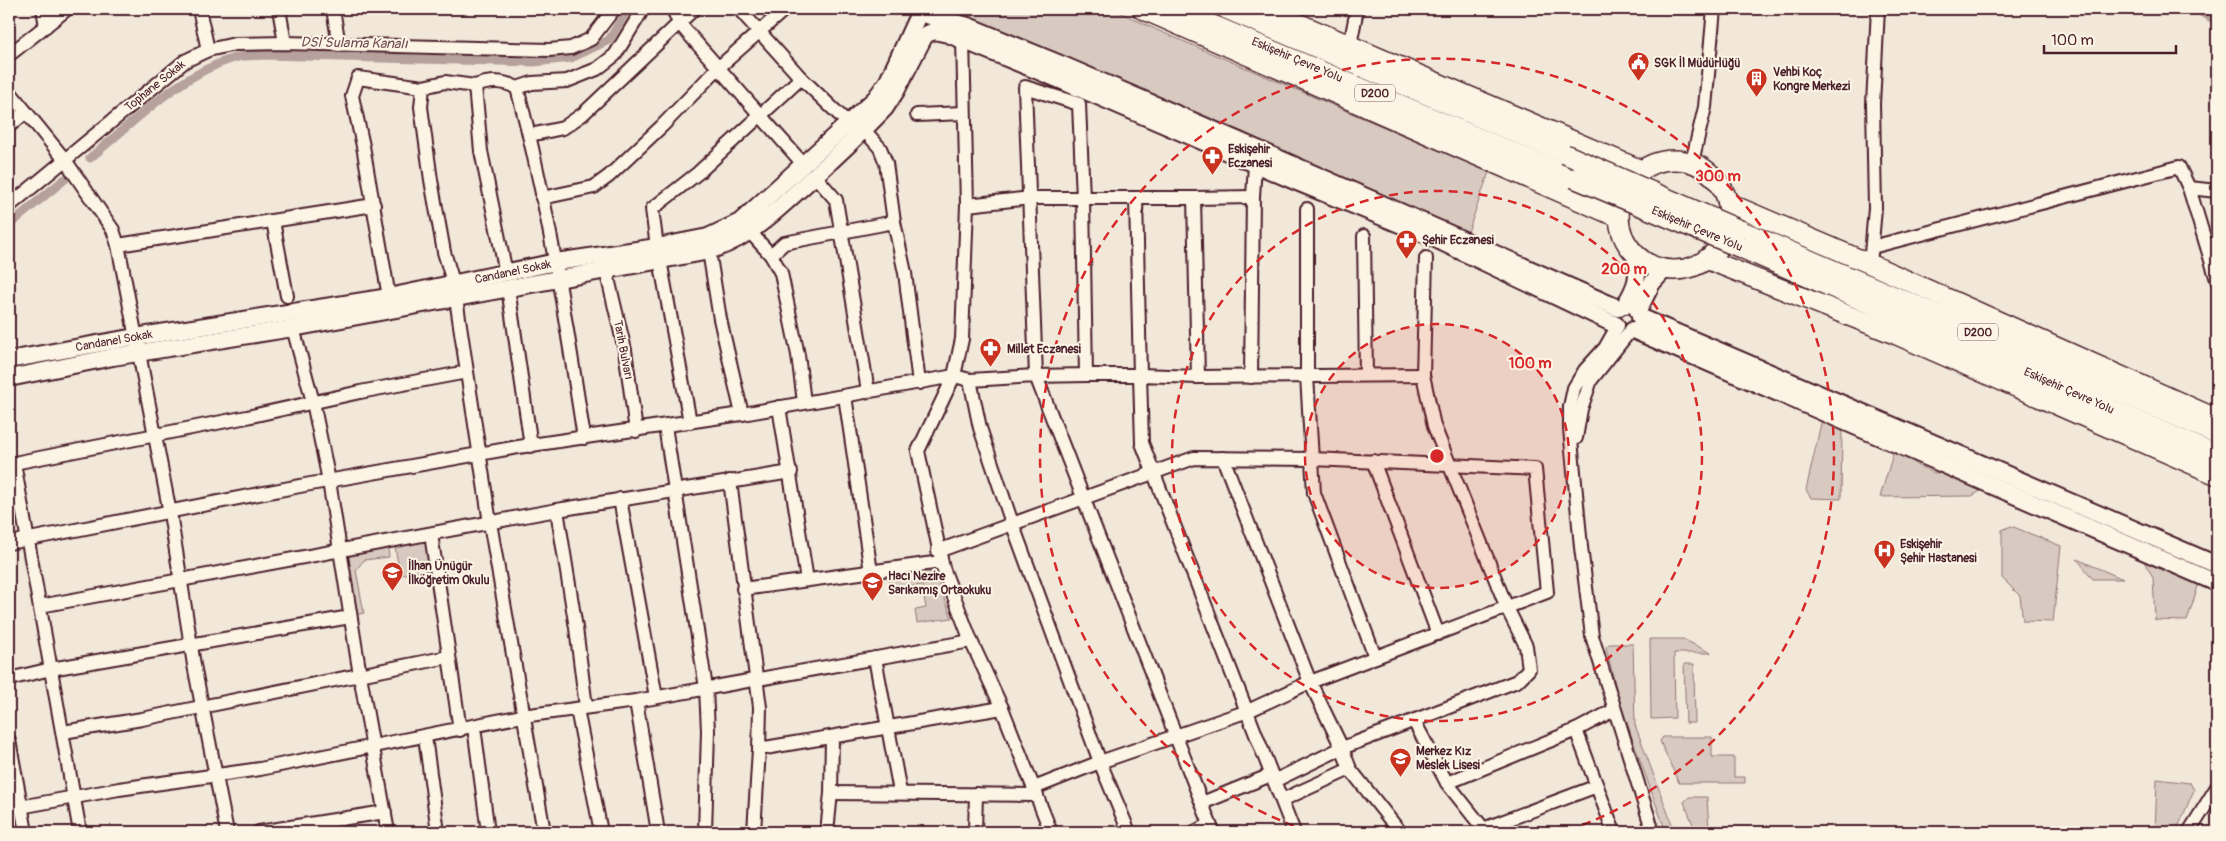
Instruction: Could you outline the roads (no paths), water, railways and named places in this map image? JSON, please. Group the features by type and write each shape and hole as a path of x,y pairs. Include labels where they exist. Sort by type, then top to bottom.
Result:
{"highway":[{"path":"1142,9 1608,213 1619,216"},
{"name":"Eskişehir Çevre Yolu","path":"1176,9 1574,178 1740,239 2217,434"},
{"name":"Eskişehir Çevre Yolu","path":"1226,9 1565,154 1740,239 2217,455"},
{"path":"1265,9 1641,170"},
{"path":"1675,160 1692,162 1708,172 1721,186 1728,203 1729,219 1726,234 1718,248 1706,259 1686,268 1664,269 1649,264 1636,255 1627,243 1621,230 1619,216 1621,199 1629,183 1641,170 1657,162 1675,160"},
{"path":"1728,203 1870,255 2217,419"},
{"path":"1706,259 1897,336 2217,475"}],"main road":[{"path":"856,127 888,80 920,11 968,26 1237,140 1627,319 2217,584"},
{"path":"9,378 136,345 293,328 557,270 606,270 658,254 709,251 732,242 750,232 772,215 809,170 856,127 885,108 925,35 934,31 962,40 2217,565"},
{"name":"Candanel Sokak","path":"557,270 658,254 708,237 740,222 809,170"},
{"path":"1627,319 1638,273 1636,255"},
{"path":"1627,319 1652,282 1664,269"},
{"name":"Candanel Sokak","path":"9,360 136,345 390,297 455,291"}],"street":[{"path":"42,9 46,26"},
{"path":"9,55 67,9"},
{"path":"199,9 208,50"},
{"path":"279,9 285,43"},
{"path":"332,9 338,45"},
{"name":"Tophane Sokak","path":"9,206 185,61 208,50 236,44 285,43 549,50 571,48 592,39 614,9"},
{"path":"390,297 352,96 358,78 423,87 445,82 475,86 491,81 517,88 532,83 567,81 597,69 614,55 643,9"},
{"path":"673,9 679,23 836,200 868,392"},
{"path":"530,135 563,128 582,114 694,9"},
{"path":"739,9 801,78 880,148 886,163 919,383"},
{"path":"542,198 594,187 662,126 718,68 785,9"},
{"path":"1350,45 1357,9"},
{"path":"1692,162 1705,107 1714,9"},
{"path":"1878,9 1874,104 1875,208 1870,255 2180,167 2215,265 2217,280"},
{"path":"920,11 925,35"},
{"path":"962,40 967,205 962,338 954,376 918,451 940,557 971,641 1002,708 1051,832"},
{"path":"690,422 658,254 652,210 698,173 801,78"},
{"path":"475,86 481,150 507,281 531,446"},
{"path":"423,87 421,107 431,180 444,252 455,291 490,523 522,716 544,832"},
{"path":"1086,375 1083,198 1078,104 1025,87 1031,198 1036,376 1212,829 1194,832"},
{"path":"517,88 530,135 557,270 584,438"},
{"path":"9,91 64,160 113,230 118,246 170,513 202,706 227,832"},
{"path":"9,126 26,112"},
{"path":"916,115 964,113"},
{"path":"1251,377 1253,197 1256,164"},
{"path":"2189,188 2217,191"},
{"path":"967,205 1031,198 1253,197"},
{"path":"1136,198 1142,443 1294,832"},
{"path":"1194,198 1198,377"},
{"path":"118,246 374,205"},
{"path":"1307,209 1307,376 1314,493 1375,658"},
{"path":"273,221 287,296"},
{"path":"771,255 784,243 894,222"},
{"path":"750,232 771,255 781,273 798,355 804,402"},
{"path":"1364,236 1366,376"},
{"path":"709,251 720,319 742,414"},
{"path":"1202,803 1273,778 1342,748 1517,681 1529,669 1526,646 1507,608 1434,426 1423,375 1426,258"},
{"name":"Tarih Bulvarı","path":"606,270 625,350 636,431"},
{"path":"1627,319 1591,380 1581,408 1575,440 1575,475 1581,547 1591,628 1614,710 1653,832"},
{"path":"293,328 313,402 388,832"},
{"path":"80,832 40,606 11,463 467,372"},
{"path":"9,543 481,454 742,414 954,376 970,380 1086,375 1251,377 1423,375"},
{"path":"970,380 980,428 1012,523 1100,762 1129,832"},
{"path":"845,396 871,572"},
{"path":"779,407 807,580"},
{"path":"665,426 706,688 708,731 705,832"},
{"path":"743,589 871,572 940,557 1012,523 1194,458 1312,459 1535,468 1547,592 1310,682 1248,711 1100,762 1035,792 976,794 831,793"},
{"path":"1224,458 1310,682 1342,748 1350,769 1400,832"},
{"path":"1373,461 1438,634"},
{"path":"40,606 558,510 791,472"},
{"path":"730,481 760,708 754,832"},
{"path":"620,499 656,697"},
{"path":"558,510 576,628 582,708 601,832"},
{"path":"431,534 460,730"},
{"path":"9,679 51,669 350,617"},
{"path":"15,808 118,789 216,776 374,748 522,716 636,701 971,641"},
{"path":"63,732 142,719 448,658"},
{"path":"875,658 900,792"},
{"path":"636,701 658,832"},
{"path":"759,749 1002,708"},
{"path":"1447,783 1576,730 1614,710"},
{"path":"1414,721 1447,783 1480,830 1597,786"},
{"path":"474,727 488,832"},
{"path":"1576,730 1614,832"},
{"path":"425,737 438,832"},
{"path":"827,832 831,793 832,738"},
{"path":"9,740 15,808 26,832"},
{"path":"1282,800 1350,769"},
{"path":"2189,832 2217,787"},
{"path":"975,832 976,794"},
{"path":"259,832 385,812"}],"waterway":[{"name":"DSİ Sulama Kanalı","path":"90,158 175,88 194,76 234,58 264,55 534,62 571,58 609,40 628,9"},
{"path":"2196,9 2217,21"},
{"name":"DSİ Sulama Kanalı","path":"9,225 65,179"}],"place":[{"name":"SGK İl Müdürlüğü","path":"1638,82"},
{"name":"Vehbi Koç Kongre Merkezi","path":"1757,98"},
{"name":"Eskişehir Eczanesi","path":"1212,175"},
{"name":"Şehir Eczanesi","path":"1406,259"},
{"name":"Millet Eczanesi","path":"991,368"},
{"name":"Eskişehir Şehir Hastanesi","path":"1884,570"},
{"name":"İlhan Ünügür İlköğretim Okulu","path":"392,592"},
{"name":"Hacı Nezire Sarıkamış Ortaokuku","path":"872,602"},
{"name":"Merkez Kız Meslek Lisesi","path":"1400,777"}]}
